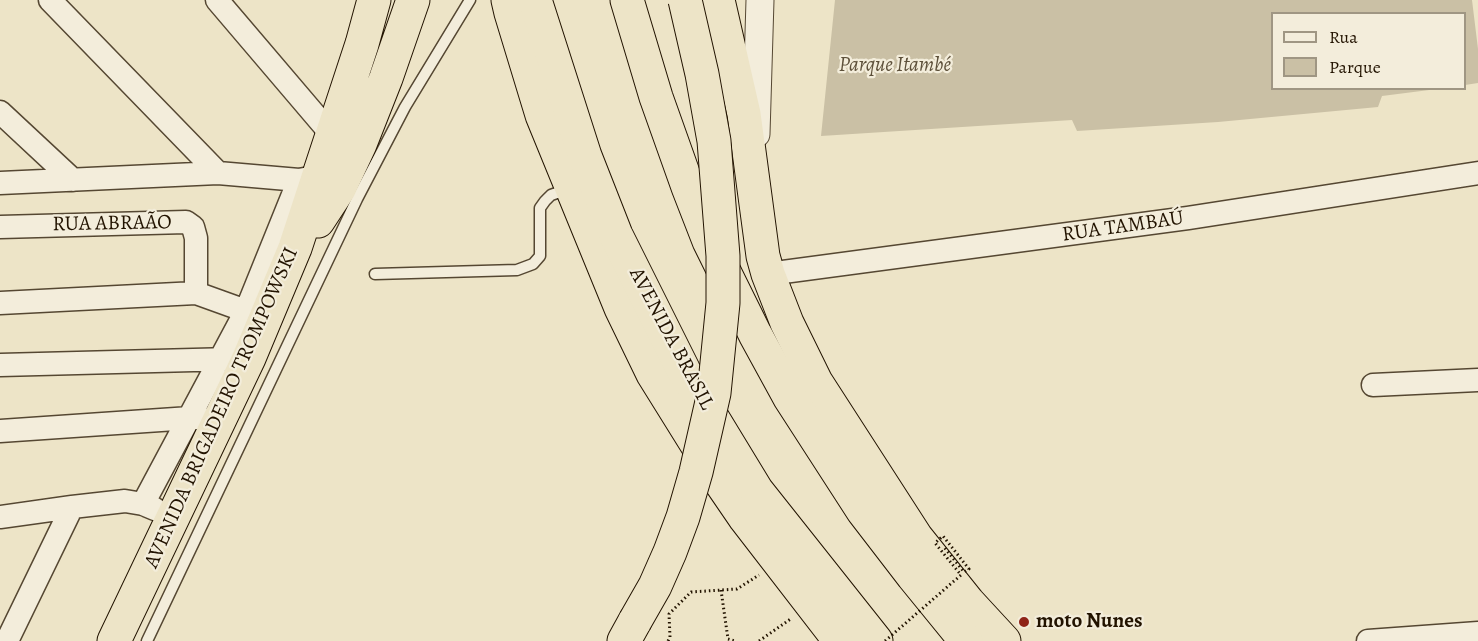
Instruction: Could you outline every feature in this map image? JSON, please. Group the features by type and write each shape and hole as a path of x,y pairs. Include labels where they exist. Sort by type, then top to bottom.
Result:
{"highway":[{"name":"AVENIDA BRIGADEIRO TROMPOWSKI","path":"114,641 174,518 205,419 295,248 309,178 332,135 374,0"},
{"path":"295,248 320,219 339,189 386,78 413,0"},
{"path":"487,0 514,66 542,115"},
{"name":"AVENIDA BRASIL","path":"508,0 542,115 621,308 653,374 745,518 840,641"},
{"name":"AVENIDA BRASIL","path":"535,0 585,156 616,235 684,371 757,491 876,641"},
{"path":"627,0 656,97 688,187 709,241 755,334 790,398 863,511 966,641"},
{"path":"630,631 655,586 670,552 696,472 714,393 723,303 723,256 714,141 685,0"},
{"path":"718,0 744,114 763,256 787,323 816,382 916,537 968,602 1004,641"}],"street":[{"path":"50,0 218,173"},
{"path":"217,0 332,135"},
{"path":"754,190 760,0"},
{"path":"0,112 73,180"},
{"path":"0,183 218,173 309,178 246,311 235,359 0,365"},
{"name":"RUA TAMBAÚ","path":"768,274 1178,220 1478,173"},
{"name":"RUA ABRAÃO","path":"0,227 186,222 193,227 196,238 196,292"},
{"path":"0,303 196,292 246,311"},
{"path":"1373,385 1478,380"},
{"path":"0,431 205,419"},
{"path":"143,504 205,419"},
{"path":"0,517 125,501 143,504 174,518"},
{"path":"7,641 72,507"},
{"path":"1368,641 1478,633"}],"lane":[{"path":"147,641 357,199 405,107 471,0"},
{"path":"375,274 517,270 533,264 540,256 540,208 551,195 571,188"}],"path":[{"path":"885,641 961,575 935,543 943,536 969,569 964,572 944,547"},
{"path":"668,641 670,637 669,614 691,592 737,589 767,570"},
{"path":"721,590 728,639 735,641"},
{"path":"759,641 798,615"}],"green space":[{"name":"Parque Itambé","path":"835,0 1472,0 1478,49 1478,83 1466,85 1466,12 1271,12 1271,90 1429,90 1382,96 1378,107 1218,122 1077,131 1072,120 821,136"}],"place":[{"name":"moto Nunes","path":"1024,622"}]}
